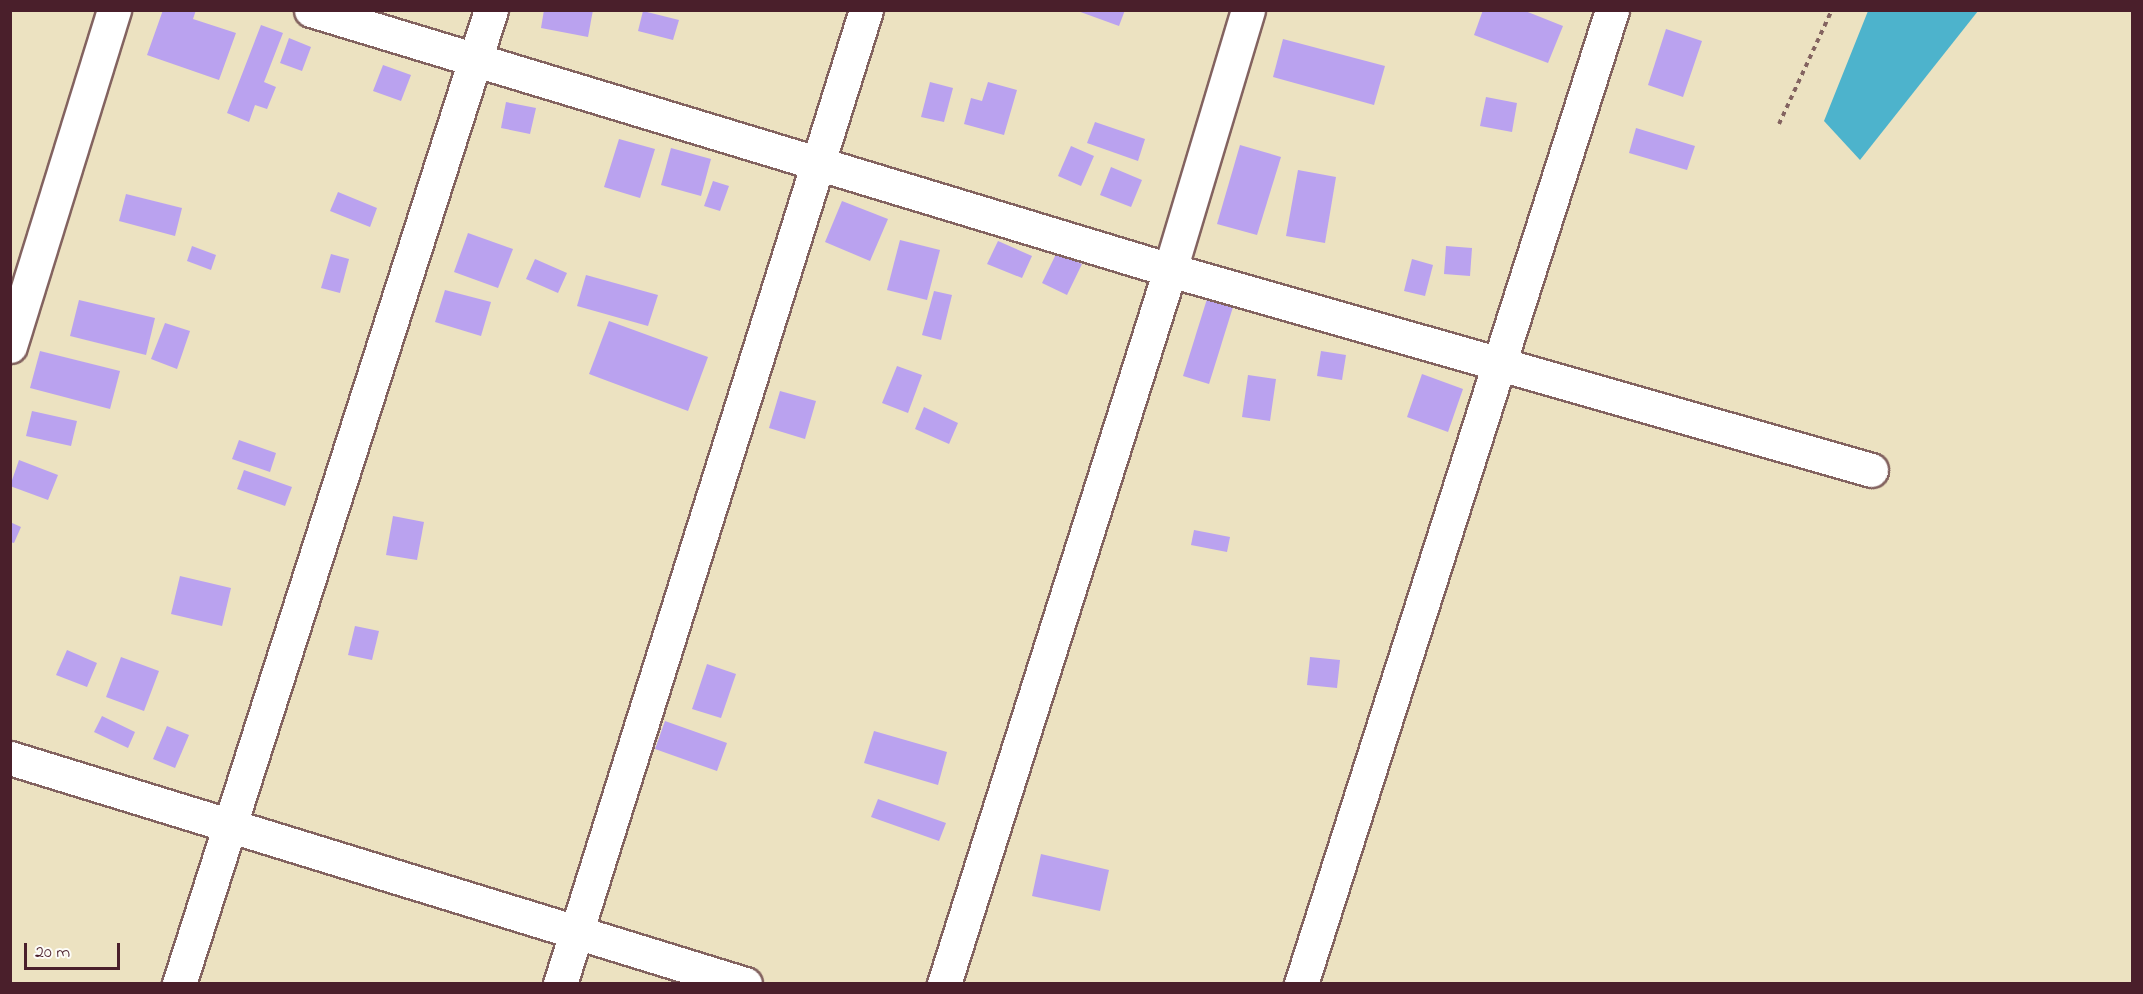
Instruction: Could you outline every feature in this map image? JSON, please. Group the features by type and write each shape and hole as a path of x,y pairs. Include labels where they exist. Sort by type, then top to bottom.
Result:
{"street":[{"path":"10,346 114,10"},
{"path":"311,10 1170,270 1871,470"},
{"path":"179,984 492,10"},
{"path":"560,984 867,10"},
{"path":"944,984 1170,270 1248,10"},
{"path":"1301,984 1612,10"},
{"path":"10,758 745,984"}],"path":[{"path":"1779,124 1832,10"}],"water":[{"path":"1868,11 1978,11 1860,160 1824,121"}],"building":[{"path":"163,10 196,10 193,19 236,33 219,80 147,55"},
{"path":"544,10 593,10 588,37 541,28"},
{"path":"1075,10 1125,10 1119,26"},
{"path":"1483,10 1523,10 1563,26 1548,63 1474,35"},
{"path":"643,11 679,20 673,40 638,31"},
{"path":"261,25 283,33 264,82 276,87 267,109 255,105 249,122 227,113"},
{"path":"1666,29 1702,41 1683,97 1648,85"},
{"path":"289,38 311,47 302,71 280,63"},
{"path":"1283,39 1385,66 1374,105 1273,77"},
{"path":"383,65 411,75 401,101 373,91"},
{"path":"930,82 953,88 944,122 921,117"},
{"path":"988,82 1017,90 1004,135 964,124 971,98 982,101"},
{"path":"1486,97 1517,103 1512,132 1480,126"},
{"path":"506,102 536,108 530,134 501,128"},
{"path":"1095,122 1145,139 1138,161 1087,143"},
{"path":"1636,128 1695,146 1687,170 1629,153"},
{"path":"619,139 655,149 640,198 604,187"},
{"path":"1240,145 1281,157 1257,235 1217,224"},
{"path":"1071,146 1094,156 1081,186 1058,176"},
{"path":"671,148 711,159 701,196 661,185"},
{"path":"1111,167 1142,180 1131,207 1100,195"},
{"path":"1298,170 1336,177 1325,243 1286,236"},
{"path":"713,181 729,186 720,211 704,206"},
{"path":"338,192 377,208 370,227 330,211"},
{"path":"126,194 182,208 175,236 119,221"},
{"path":"842,201 888,219 870,261 825,242"},
{"path":"468,233 513,249 498,288 454,272"},
{"path":"900,240 940,250 927,300 887,290"},
{"path":"998,241 1032,256 1022,278 987,264"},
{"path":"192,246 216,255 211,270 187,261"},
{"path":"1446,246 1472,248 1470,276 1444,274"},
{"path":"1057,252 1082,264 1067,295 1042,283"},
{"path":"331,254 349,259 340,293 321,288"},
{"path":"535,259 567,273 558,293 526,279"},
{"path":"1412,259 1433,265 1425,296 1404,291"},
{"path":"586,275 658,295 648,326 577,306"},
{"path":"445,290 491,302 481,336 435,322"},
{"path":"934,291 952,295 941,340 922,335"},
{"path":"1207,299 1233,307 1209,384 1183,376"},
{"path":"79,300 155,318 146,355 70,336"},
{"path":"609,321 708,357 688,411 589,374"},
{"path":"165,323 190,331 177,369 151,359"},
{"path":"40,351 120,371 110,409 30,388"},
{"path":"1321,351 1346,355 1342,380 1317,376"},
{"path":"897,366 922,375 908,413 882,403"},
{"path":"1422,374 1463,389 1448,432 1407,417"},
{"path":"1248,375 1276,379 1270,421 1242,417"},
{"path":"780,391 816,401 805,439 769,428"},
{"path":"924,407 958,423 949,444 915,429"},
{"path":"32,411 77,421 71,446 26,436"},
{"path":"239,440 276,453 270,472 232,459"},
{"path":"19,460 58,475 48,500 10,486"},
{"path":"244,470 292,487 285,506 237,489"},
{"path":"393,516 424,522 417,560 386,555"},
{"path":"10,522 21,527 14,543 10,542"},
{"path":"1194,530 1230,537 1227,552 1191,545"},
{"path":"180,576 231,588 222,626 171,614"},
{"path":"355,626 379,631 372,660 348,655"},
{"path":"67,650 97,663 87,687 56,675"},
{"path":"121,657 159,671 144,711 106,697"},
{"path":"1310,657 1340,660 1337,688 1307,685"},
{"path":"707,664 736,674 721,718 692,709"},
{"path":"102,716 135,732 128,748 94,732"},
{"path":"665,721 727,743 717,771 655,749"},
{"path":"167,726 189,735 175,768 153,759"},
{"path":"874,731 947,752 938,785 864,763"},
{"path":"878,799 946,823 939,841 871,817"},
{"path":"1041,854 1109,870 1100,911 1032,896"}]}
